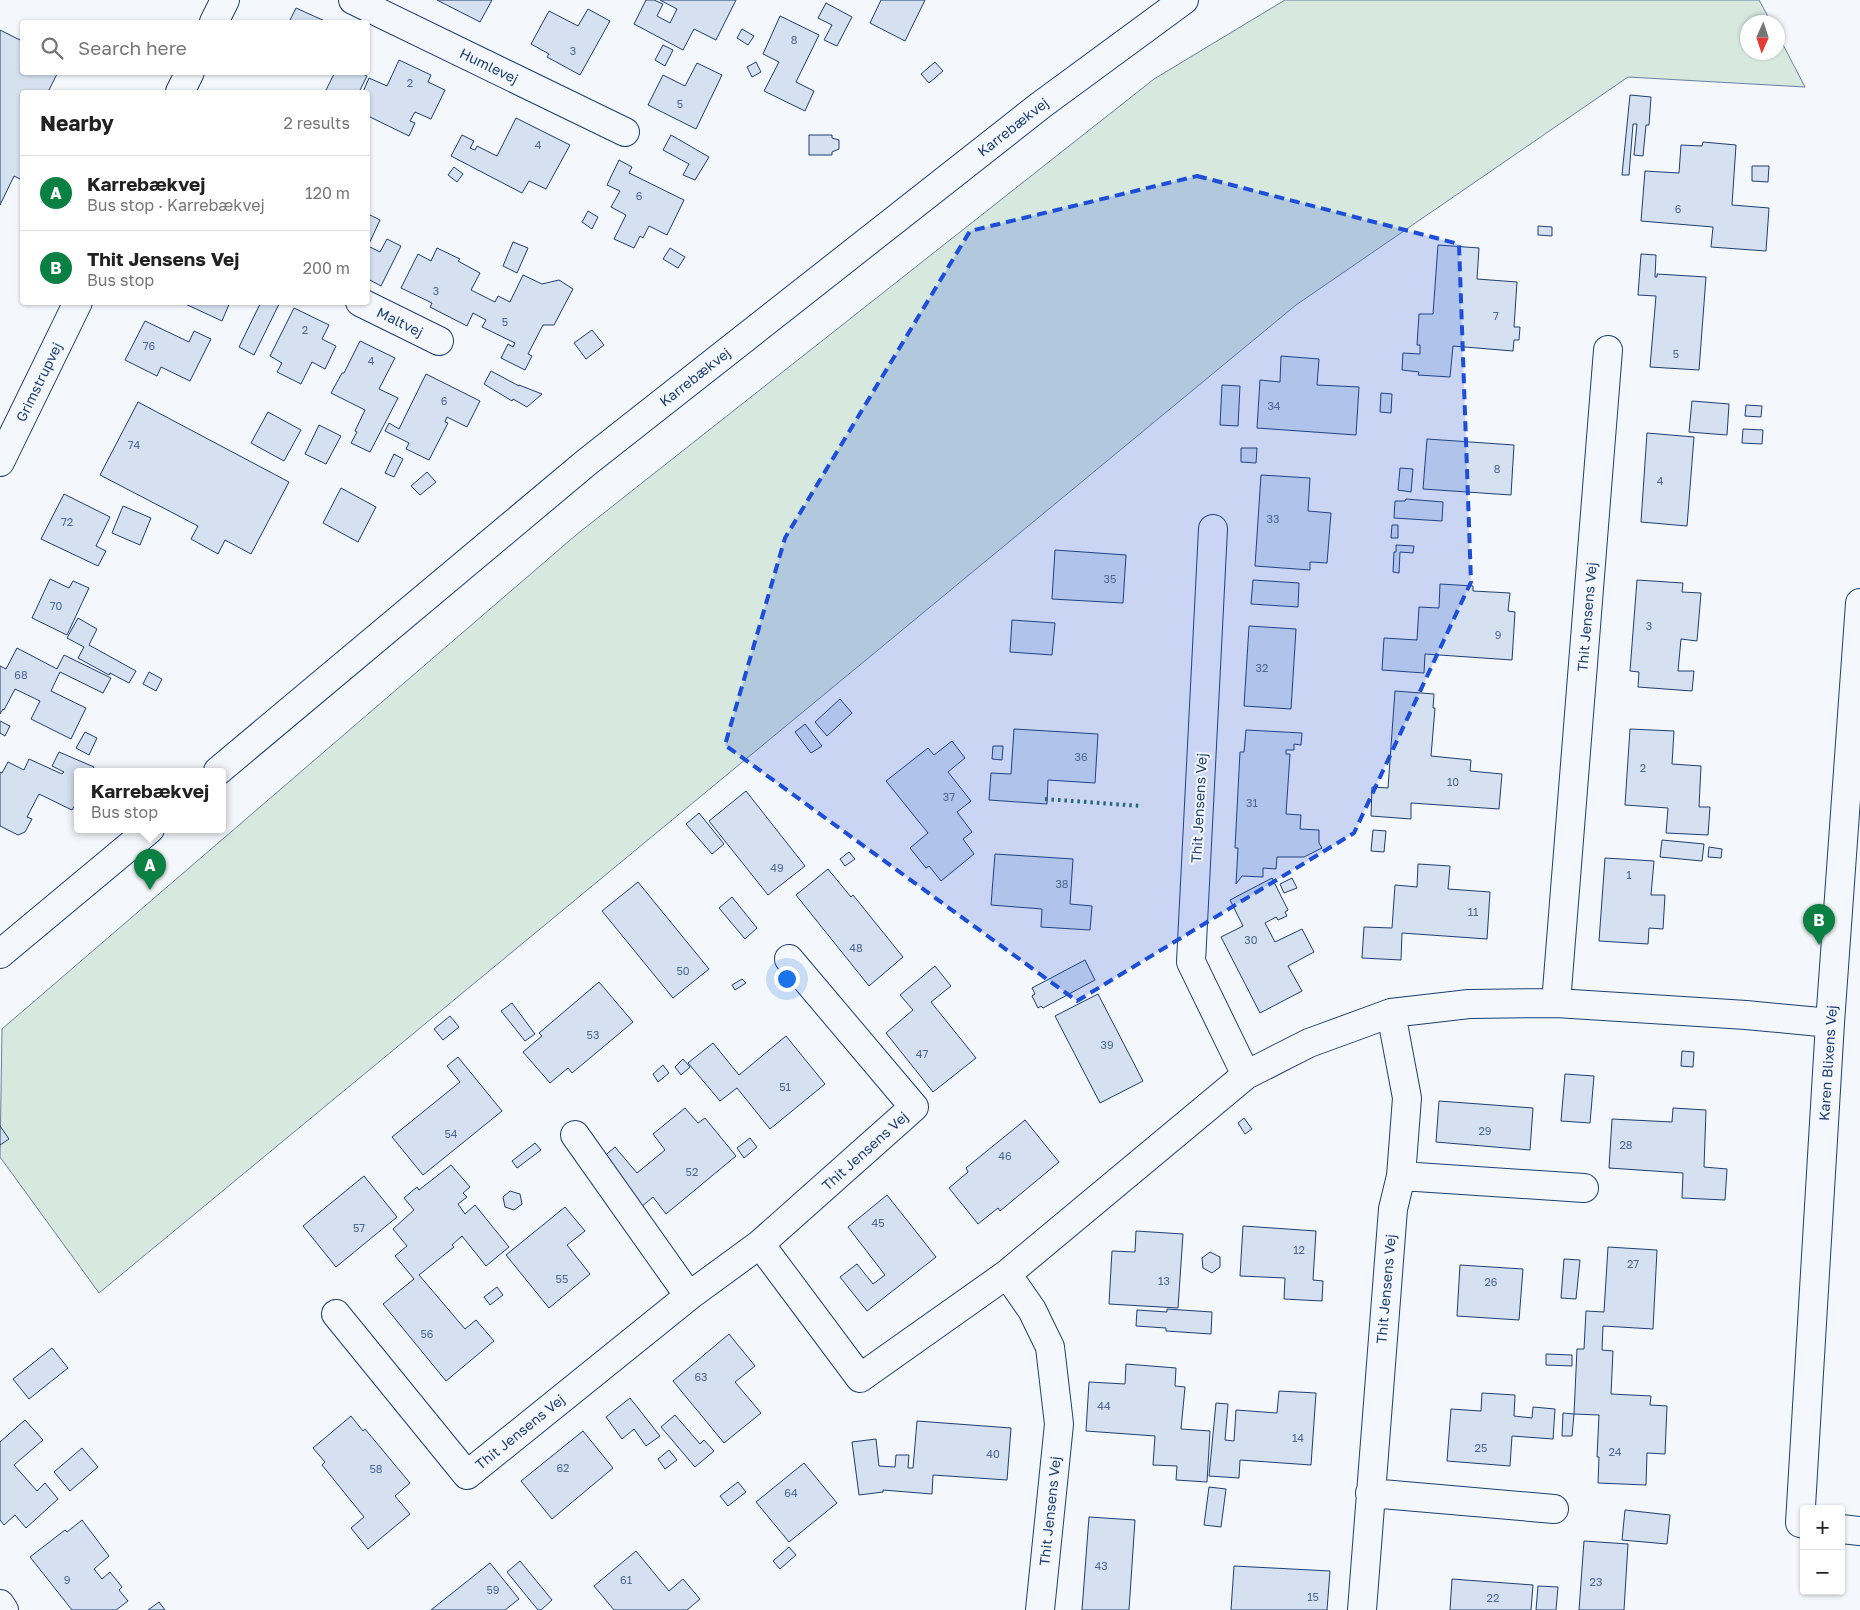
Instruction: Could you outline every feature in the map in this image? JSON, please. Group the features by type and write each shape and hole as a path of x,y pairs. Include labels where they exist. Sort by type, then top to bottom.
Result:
{"street":[{"path":"215,20 225,0"},
{"name":"Humlevej","path":"353,0 625,132"},
{"name":"Karrebækvej","path":"222,768 587,462 1041,105 1184,0"},
{"path":"181,90 188,75"},
{"name":"Grimstrupvej","path":"0,462 77,305"},
{"name":"Maltvej","path":"366,305 440,342"},
{"name":"Thit Jensens Vej","path":"1556,1003 1608,350"},
{"name":"Thit Jensens Vej","path":"1213,529 1191,962 1246,1076"},
{"name":"Karen Blixens Vej","path":"1803,1505 1830,1023 1860,603"},
{"path":"0,954 145,833"},
{"name":"Thit Jensens Vej","path":"336,1314 467,1475 689,1296 760,1244 914,1107 789,959"},
{"path":"760,1244 860,1378 1007,1274 1246,1076 1309,1043 1391,1013 1469,1004 1556,1003 1746,1015 1830,1023"},
{"name":"Thit Jensens Vej","path":"1362,1610 1392,1209 1401,1176 1407,1098 1391,1013"},
{"path":"575,1136 689,1296"},
{"path":"1401,1176 1584,1188"},
{"name":"Thit Jensens Vej","path":"1007,1274 1032,1310 1050,1347 1059,1424 1040,1610"},
{"path":"1370,1493 1554,1508"},
{"path":"1845,1529 1860,1531"},
{"path":"0,1604 4,1610"}],"highlighted area":[{"path":"1197,176 1459,244 1471,582 1354,833 1077,1001 725,745 785,538 970,231"}],"shaded area":[{"path":"1285,0 1759,0 1767,15 1740,15 1740,60 1785,60 1785,48 1805,87 1628,77 1296,305 99,1293 0,1157 2,1029 576,535 1154,79"}],"building":[{"path":"437,0 492,0 480,22"},
{"path":"646,0 654,0 663,4 657,16 670,23 677,9 660,0 736,0 716,40 694,29 683,50 634,24"},
{"path":"881,0 925,0 905,41 870,23"},
{"path":"826,3 852,17 837,46 824,40 832,25 818,18"},
{"path":"296,8 323,20 290,20"},
{"path":"588,9 610,21 580,75 547,57 549,54 531,44 549,11 578,26"},
{"path":"780,16 819,35 796,82 814,91 805,111 764,91 779,62 763,54"},
{"path":"742,29 754,36 748,45 737,38"},
{"path":"0,30 20,40 20,75 56,75 49,90 20,90 20,179 14,176 0,205"},
{"path":"663,45 673,50 665,66 655,60"},
{"path":"399,60 431,75 428,82 445,90 431,119 415,112 410,121 415,123 409,136 370,117 370,90 364,90 369,78 387,86"},
{"path":"756,62 761,72 752,77 747,67"},
{"path":"935,62 943,71 929,83 921,74"},
{"path":"697,63 722,75 696,129 648,105 663,75 685,86"},
{"path":"334,75 367,76 360,90 326,90"},
{"path":"1630,95 1651,97 1649,125 1646,125 1643,156 1634,155 1637,124 1633,124 1629,175 1622,175"},
{"path":"516,118 570,145 546,189 529,181 522,193 451,156 462,135 474,141 470,148 475,150 477,146 497,156"},
{"path":"671,135 709,157 695,180 683,175 689,164 663,150"},
{"path":"809,135 832,135 832,138 839,140 839,149 832,152 832,155 809,155"},
{"path":"1703,142 1736,145 1732,205 1769,208 1766,251 1711,247 1713,227 1641,221 1645,171 1679,173 1681,145 1702,146"},
{"path":"619,160 632,167 629,173 684,200 667,235 649,226 643,238 640,236 634,248 614,239 626,215 611,207 620,191 607,185"},
{"path":"1752,166 1769,166 1768,182 1752,181"},
{"path":"454,167 463,174 457,182 448,175"},
{"path":"588,211 598,217 592,229 582,222"},
{"path":"370,215 380,220 370,242"},
{"path":"1538,226 1552,227 1552,236 1538,235"},
{"path":"387,239 401,246 381,286 370,280 370,247 380,252"},
{"path":"513,242 528,248 517,273 503,266"},
{"path":"1438,245 1479,248 1477,279 1517,282 1514,327 1520,327 1519,340 1514,340 1513,351 1453,346 1450,377 1418,375 1419,372 1402,370 1403,353 1420,354 1420,345 1417,345 1419,314 1433,314"},
{"path":"437,248 460,259 458,261 480,273 471,290 495,302 498,296 510,302 523,275 542,284 559,280 573,289 554,325 543,325 528,354 532,356 525,370 501,358 508,344 513,347 515,343 482,327 486,320 473,313 467,326 430,307 432,303 401,288 418,254 431,261"},
{"path":"670,248 685,257 678,268 663,259"},
{"path":"1641,254 1656,255 1655,277 1657,277 1657,274 1706,277 1699,370 1650,367 1656,296 1638,295"},
{"path":"187,305 229,305 222,321"},
{"path":"260,305 279,305 254,355 239,347"},
{"path":"294,308 329,325 322,339 336,346 325,369 312,362 301,384 277,372 282,363 270,356"},
{"path":"145,321 189,342 194,331 211,339 190,381 161,367 157,376 125,360"},
{"path":"592,330 604,345 586,359 574,343"},
{"path":"360,341 395,358 379,389 398,398 370,452 351,443 365,410 331,393 342,373 344,373"},
{"path":"1281,356 1319,359 1317,385 1359,387 1356,435 1257,428 1260,380 1280,382"},
{"path":"491,371 519,386 542,394 527,407 513,399 512,401 484,384"},
{"path":"426,374 480,401 467,427 447,417 445,422 448,423 429,460 406,449 409,443 385,431 389,423 399,429"},
{"path":"1222,385 1240,386 1238,426 1220,425"},
{"path":"1381,393 1392,394 1391,413 1380,412"},
{"path":"1692,401 1729,404 1727,435 1689,432"},
{"path":"138,402 289,482 251,554 225,540 218,554 191,539 198,526 100,475"},
{"path":"1746,405 1762,406 1761,417 1745,416"},
{"path":"268,412 301,430 284,461 251,443"},
{"path":"319,425 341,436 326,464 305,454"},
{"path":"1743,429 1763,430 1762,444 1742,443"},
{"path":"1647,433 1694,437 1687,526 1641,522"},
{"path":"1427,439 1514,445 1511,495 1423,489"},
{"path":"1241,448 1257,448 1256,463 1241,462"},
{"path":"394,454 403,459 394,477 385,473"},
{"path":"1400,468 1413,469 1411,492 1398,490"},
{"path":"427,472 436,482 420,495 411,486"},
{"path":"1261,475 1310,478 1308,511 1331,513 1327,563 1310,562 1310,570 1255,566"},
{"path":"341,488 376,507 358,542 323,523"},
{"path":"64,494 110,517 96,546 106,551 98,566 41,539"},
{"path":"1406,499 1443,502 1442,521 1394,518 1395,501 1405,501"},
{"path":"123,506 151,518 140,545 112,533"},
{"path":"1392,525 1398,525 1398,538 1391,538"},
{"path":"1396,545 1414,546 1413,553 1400,552 1399,573 1393,572"},
{"path":"1055,550 1126,555 1123,603 1052,599"},
{"path":"50,579 69,588 73,581 89,588 67,635 32,618"},
{"path":"1253,580 1299,583 1298,607 1251,604"},
{"path":"1637,580 1683,583 1682,592 1701,593 1697,641 1681,639 1678,671 1694,671 1692,691 1638,687 1639,672 1630,671"},
{"path":"1440,584 1473,586 1473,591 1510,593 1508,611 1515,612 1512,660 1425,654 1424,673 1382,670 1384,638 1417,640 1419,607 1439,608"},
{"path":"78,618 97,629 89,645 136,671 129,683 110,673 109,675 78,658 84,647 67,638"},
{"path":"1012,620 1055,623 1052,655 1010,652"},
{"path":"1249,626 1296,629 1291,709 1244,706"},
{"path":"17,648 57,669 64,655 111,678 103,693 60,672 51,691 86,708 71,739 31,719 40,701 15,689 0,714 0,666 6,669"},
{"path":"149,672 162,679 156,691 143,684"},
{"path":"1395,691 1434,694 1433,708 1435,708 1431,756 1471,760 1470,771 1502,774 1499,809 1411,803 1411,819 1371,816 1372,787 1388,788"},
{"path":"840,699 852,713 827,736 815,722"},
{"path":"0,721 10,726 5,736 0,733"},
{"path":"805,724 822,746 811,753 795,732"},
{"path":"1014,729 1098,734 1095,783 1048,780 1047,804 989,800 991,773 1011,774"},
{"path":"1630,729 1674,731 1672,764 1701,766 1699,807 1710,807 1708,835 1666,833 1668,808 1625,805"},
{"path":"1246,730 1302,733 1301,745 1294,744 1294,750 1286,750 1286,754 1290,754 1286,814 1301,815 1300,829 1319,830 1319,843 1322,848 1304,857 1277,857 1276,869 1263,868 1263,877 1242,876 1236,884 1238,848 1235,848 1240,752 1244,752"},
{"path":"85,732 97,738 89,755 76,748"},
{"path":"952,741 965,758 948,772 971,801 957,812 972,832 963,839 974,854 941,881 929,866 926,868 910,848 928,833 886,781 928,748 934,755"},
{"path":"993,746 1003,746 1002,760 992,759"},
{"path":"59,752 94,767 74,768 74,807 72,810 39,794 27,817 32,819 25,832 18,835 0,826 0,772 2,773 8,762 24,770 29,759 62,774 64,772 52,766"},
{"path":"746,791 805,866 768,895 709,821"},
{"path":"699,813 724,844 712,854 686,824"},
{"path":"1373,830 1386,831 1384,852 1371,851"},
{"path":"1662,840 1704,844 1702,861 1660,857"},
{"path":"1709,847 1722,849 1721,858 1708,857"},
{"path":"849,852 855,859 845,866 840,859"},
{"path":"995,854 1073,859 1070,904 1092,906 1090,930 1041,927 1042,909 991,905"},
{"path":"1605,858 1654,861 1651,895 1665,895 1663,929 1649,928 1648,944 1599,941"},
{"path":"1418,864 1450,866 1448,889 1490,892 1487,939 1402,933 1401,960 1362,958 1364,927 1392,928 1395,885 1417,887"},
{"path":"828,869 851,897 853,895 903,957 869,986 796,895"},
{"path":"1272,878 1288,910 1285,912 1287,916 1278,920 1276,917 1265,923 1275,942 1302,929 1314,952 1288,966 1302,991 1260,1013 1221,937 1243,926 1230,900"},
{"path":"1292,878 1297,888 1284,893 1280,884"},
{"path":"638,882 709,969 673,998 602,911"},
{"path":"732,897 757,928 745,939 719,908"},
{"path":"1085,960 1095,980 1043,1008 1041,1006 1038,1008 1032,996 1035,994 1032,988"},
{"path":"935,966 951,986 931,1002 976,1058 933,1092 886,1033 913,1010 900,995"},
{"path":"742,979 746,983 735,990 732,985"},
{"path":"599,982 633,1022 572,1073 568,1068 550,1083 523,1052 542,1036 539,1033"},
{"path":"1098,994 1143,1081 1100,1103 1055,1016"},
{"path":"512,1003 535,1034 525,1041 501,1011"},
{"path":"450,1016 459,1027 443,1040 434,1029"},
{"path":"786,1036 825,1084 770,1129 737,1088 720,1101 688,1063 713,1043 739,1075"},
{"path":"1682,1051 1694,1052 1693,1067 1681,1066"},
{"path":"458,1057 502,1111 423,1175 392,1137 460,1082 447,1066"},
{"path":"683,1059 690,1067 681,1075 675,1067"},
{"path":"663,1065 669,1073 658,1082 653,1074"},
{"path":"1565,1074 1594,1076 1590,1123 1561,1121"},
{"path":"1439,1101 1533,1108 1530,1150 1436,1142"},
{"path":"685,1108 698,1123 705,1118 736,1156 666,1214 653,1197 640,1208 600,1160 615,1147 637,1173 665,1150 653,1134"},
{"path":"1673,1108 1706,1110 1704,1167 1727,1169 1725,1200 1682,1198 1683,1173 1609,1168 1612,1119 1672,1122"},
{"path":"1244,1118 1252,1129 1245,1134 1238,1123"},
{"path":"1025,1120 1059,1162 1000,1211 998,1208 978,1224 949,1188 968,1172 966,1168"},
{"path":"0,1126 9,1139 0,1145"},
{"path":"750,1138 757,1147 744,1158 737,1148"},
{"path":"535,1143 541,1150 517,1168 512,1161"},
{"path":"451,1165 470,1187 463,1193 467,1197 458,1204 465,1214 475,1205 509,1247 486,1266 462,1236 452,1245 454,1247 419,1275 465,1329 476,1320 494,1341 446,1381 383,1304 414,1279 395,1256 407,1246 393,1229 414,1210 404,1198 417,1187 419,1190"},
{"path":"364,1176 397,1217 336,1267 303,1226"},
{"path":"510,1191 520,1194 522,1204 514,1210 505,1207 503,1197"},
{"path":"887,1195 936,1257 867,1311 840,1277 857,1264 873,1284 885,1275 848,1227"},
{"path":"565,1207 585,1231 567,1245 590,1274 549,1308 506,1255"},
{"path":"1243,1226 1316,1231 1313,1280 1323,1281 1322,1301 1284,1299 1285,1278 1240,1276"},
{"path":"1136,1231 1183,1234 1178,1308 1109,1304 1112,1251 1135,1252"},
{"path":"1608,1247 1657,1250 1653,1329 1603,1326 1602,1350 1613,1351 1611,1394 1651,1396 1650,1405 1667,1406 1665,1454 1647,1453 1646,1485 1598,1483 1599,1415 1574,1414 1577,1349 1584,1349 1586,1311 1604,1312"},
{"path":"1210,1252 1220,1257 1220,1267 1212,1273 1203,1268 1202,1258"},
{"path":"1564,1259 1580,1260 1576,1299 1561,1298"},
{"path":"1460,1265 1523,1269 1519,1320 1457,1316"},
{"path":"497,1287 503,1295 490,1305 484,1297"},
{"path":"1167,1309 1212,1312 1211,1334 1166,1331 1166,1328 1136,1326 1137,1310 1167,1312"},
{"path":"729,1334 755,1366 735,1382 761,1413 724,1443 673,1381"},
{"path":"52,1348 68,1368 29,1399 13,1379"},
{"path":"1546,1354 1572,1355 1572,1366 1546,1365"},
{"path":"1126,1364 1176,1368 1175,1386 1185,1387 1181,1429 1210,1431 1207,1482 1176,1480 1177,1466 1153,1465 1155,1436 1086,1431 1089,1382 1125,1384"},
{"path":"1279,1391 1316,1393 1311,1465 1240,1460 1239,1478 1209,1476 1216,1403 1228,1404 1225,1440 1234,1441 1236,1410 1277,1413"},
{"path":"1482,1393 1515,1395 1514,1416 1532,1418 1533,1407 1555,1409 1553,1439 1512,1436 1510,1466 1447,1461 1451,1409 1481,1411"},
{"path":"630,1398 660,1436 646,1446 634,1429 622,1439 606,1417"},
{"path":"1563,1413 1574,1414 1572,1436 1562,1436"},
{"path":"675,1415 700,1444 704,1440 714,1451 695,1467 661,1427"},
{"path":"351,1416 363,1431 365,1429 410,1483 395,1496 410,1514 368,1549 351,1528 364,1517 322,1465 325,1462 313,1448"},
{"path":"25,1420 43,1440 14,1465 37,1491 45,1483 58,1499 26,1528 15,1515 4,1525 0,1520 0,1442"},
{"path":"917,1421 1011,1428 1007,1480 933,1475 932,1494 883,1490 883,1492 859,1495 852,1442 876,1439 879,1466 895,1467 896,1455 909,1455 908,1468 913,1468"},
{"path":"583,1431 613,1468 552,1519 521,1481"},
{"path":"82,1448 98,1467 70,1491 54,1472"},
{"path":"669,1450 677,1460 665,1469 658,1459"},
{"path":"804,1463 837,1503 789,1542 756,1502"},
{"path":"738,1482 746,1492 728,1506 720,1496"},
{"path":"1209,1487 1226,1489 1221,1527 1204,1525"},
{"path":"1625,1510 1670,1515 1667,1544 1622,1540"},
{"path":"1089,1517 1135,1520 1129,1610 1082,1610"},
{"path":"82,1520 109,1556 94,1569 102,1579 110,1572 122,1587 119,1590 128,1601 116,1610 72,1610 30,1557 65,1530 67,1532"},
{"path":"1584,1541 1628,1544 1624,1610 1579,1610"},
{"path":"789,1547 796,1555 780,1569 773,1561"},
{"path":"636,1551 669,1591 683,1579 700,1599 687,1610 614,1610 594,1586"},
{"path":"520,1561 552,1600 541,1610 538,1610 507,1572"},
{"path":"490,1563 519,1599 505,1610 431,1610"},
{"path":"1234,1566 1330,1571 1327,1610 1231,1610"},
{"path":"1452,1579 1533,1585 1531,1610 1450,1610"},
{"path":"1538,1586 1558,1587 1556,1610 1536,1610"},
{"path":"159,1602 165,1610 148,1610"}],"hedge":[{"path":"1045,799 1141,806"}],"place":[{"name":"Karrebækvej","path":"150,890"},
{"name":"Thit Jensens Vej","path":"1819,945"}]}
